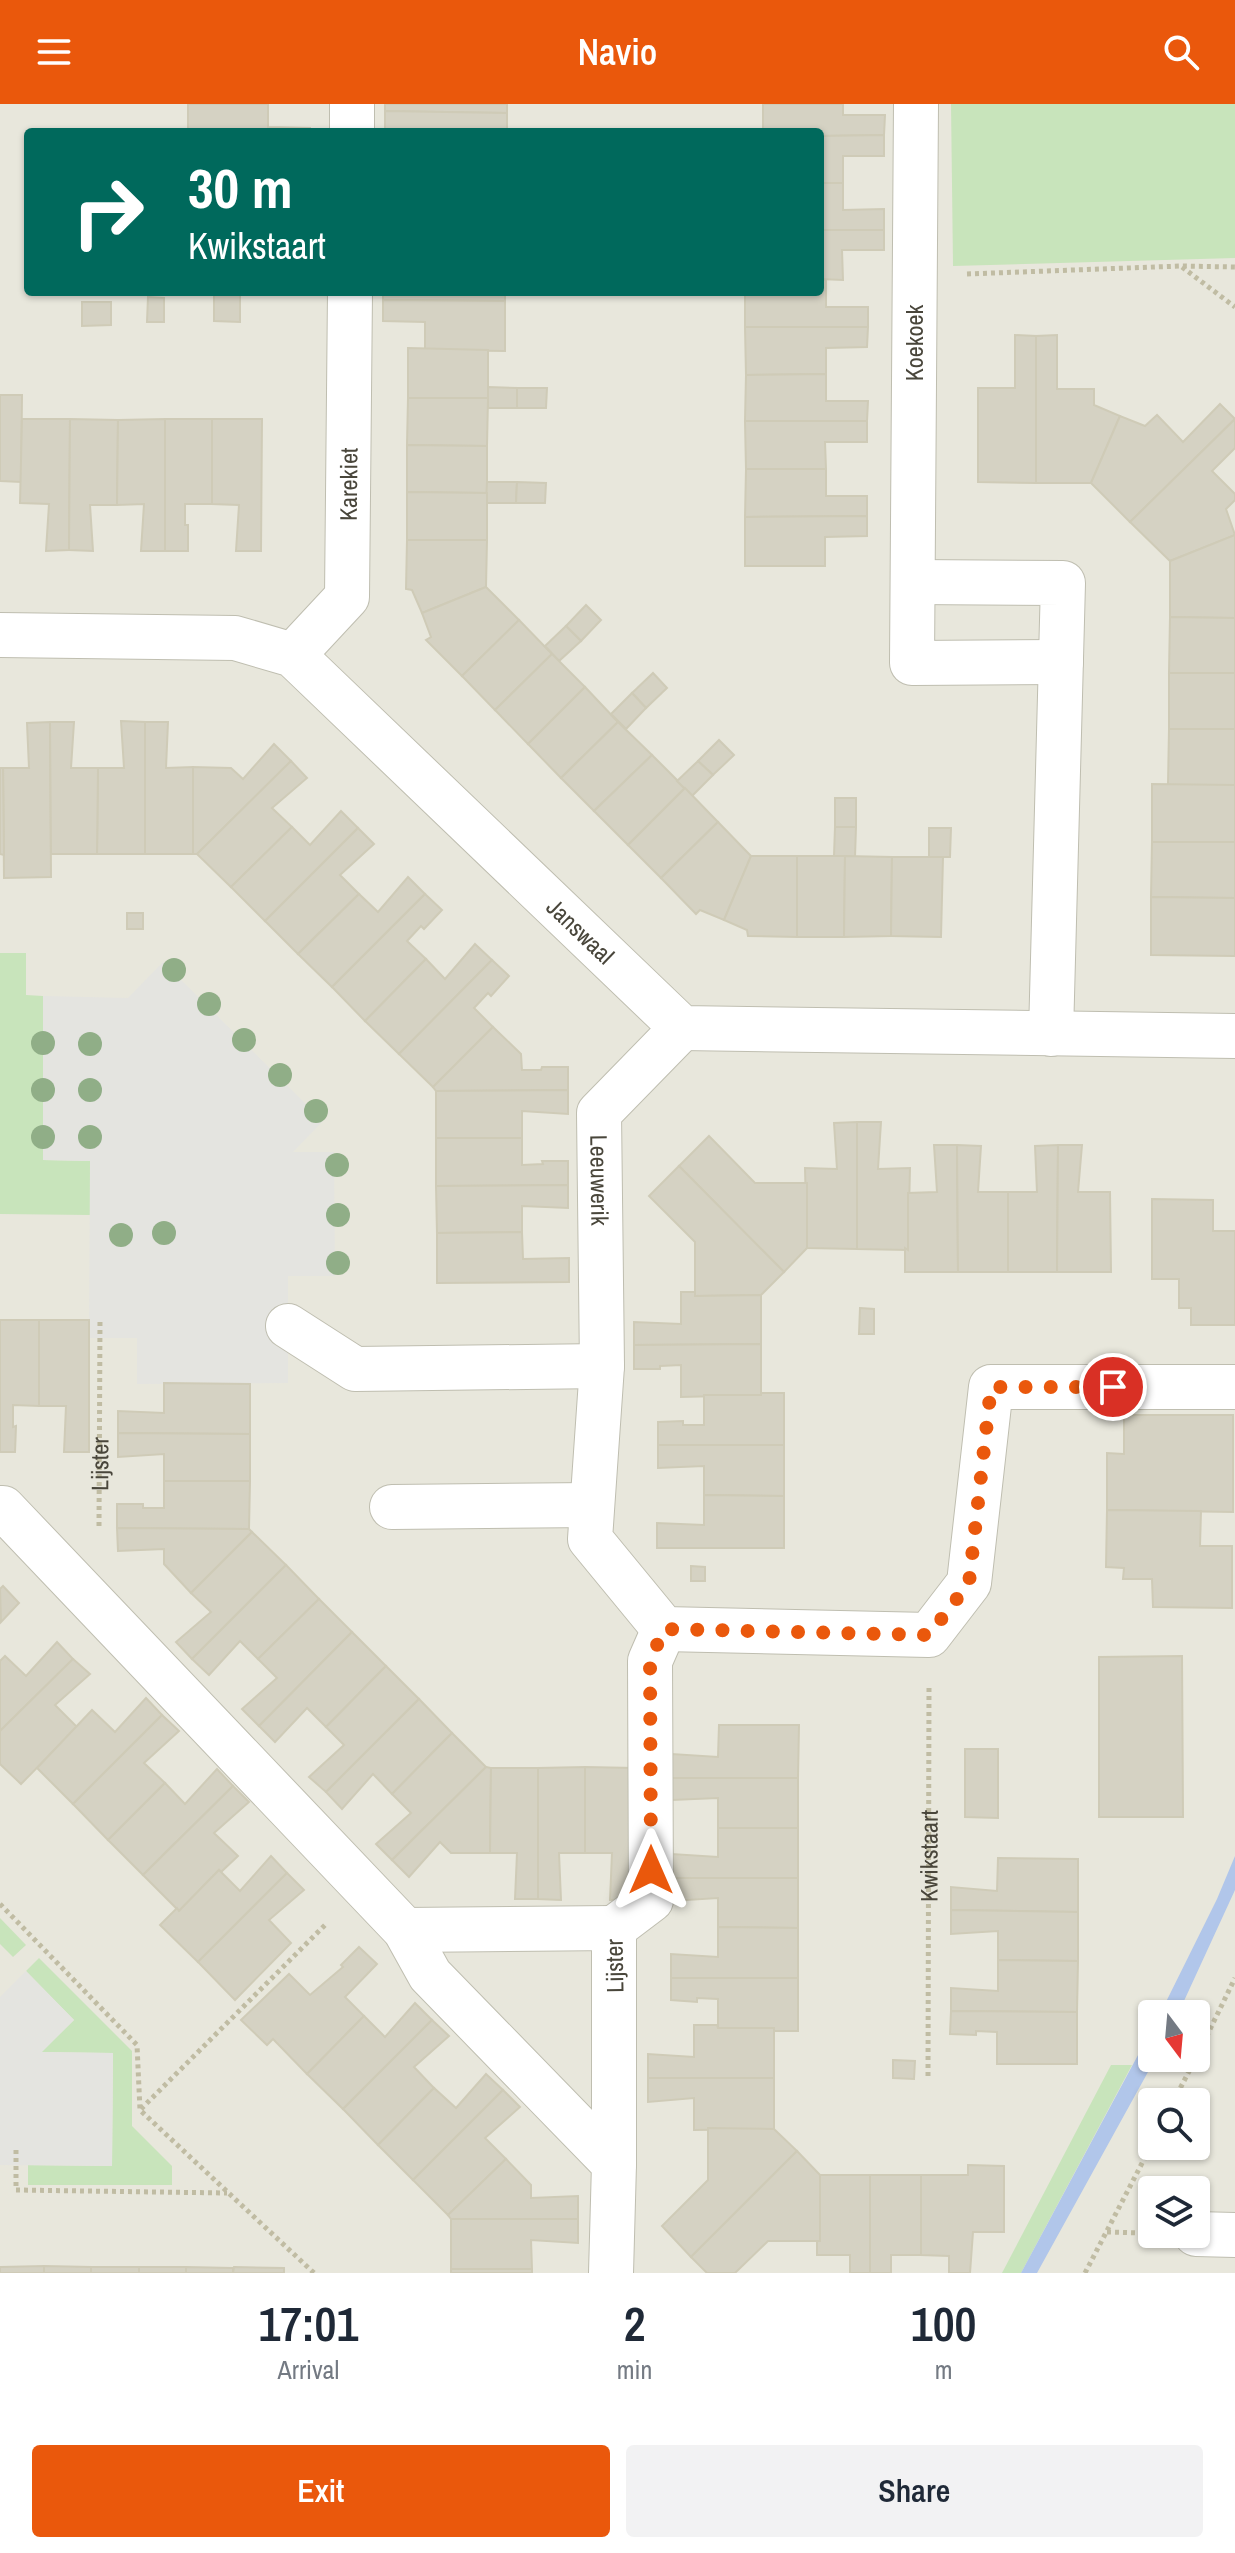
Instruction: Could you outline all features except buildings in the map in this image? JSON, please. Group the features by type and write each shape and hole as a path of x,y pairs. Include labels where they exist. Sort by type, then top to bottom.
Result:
{"street":[{"path":"352,104 352,128"},
{"name":"Koekoek","path":"916,104 912,663 1061,662"},
{"name":"Karekiet","path":"293,655 347,597 350,296"},
{"path":"914,582 1063,583 1051,1034"},
{"name":"Janswaal","path":"0,635 235,638 293,655 682,1028"},
{"path":"682,1028 1235,1036"},
{"name":"Leeuwerik","path":"591,1522 602,1366 599,1113 682,1028"},
{"path":"288,1326 355,1369 602,1366"},
{"path":"664,1629 929,1635 969,1583 991,1387 1235,1387"},
{"path":"392,1507 591,1522 664,1629"},
{"path":"0,1508 405,1930 430,1975 614,2164"},
{"path":"614,1928 651,1900 650,1661 664,1629"},
{"name":"Lijster","path":"405,1930 614,1928 611,2273"},
{"path":"1210,2234 1235,2235"}],"path":[{"path":"914,276 1181,266 1235,267"},
{"path":"1181,266 1235,307"},
{"name":"Lijster","path":"99,1609 100,1319"},
{"name":"Kwikstaart","path":"928,2076 929,1635"},
{"path":"140,2110 364,1887"},
{"path":"0,1904 137,2045 140,2110 314,2273"},
{"path":"1210,2029 1235,1978"},
{"path":"16,2150 16,2190 228,2193"},
{"path":"1085,2273 1144,2160"},
{"path":"1107,2232 1138,2233"}],"shaded area":[{"path":"0,104 1235,104 1235,2273 0,2273"},
{"path":"163,962 323,1121 293,1152 334,1152 335,1276 288,1276 288,1383 137,1384 137,1338 89,1338 90,1161 43,1160 43,996 128,998"},
{"path":"26,1971 74,2020 42,2052 113,2053 112,2166 0,2165 0,1997"}],"green space":[{"path":"951,104 1235,104 1235,258 953,266"},
{"path":"0,953 26,953 26,995 43,996 43,1160 90,1161 90,1215 0,1214"},
{"path":"0,1918 26,1945 13,1957 0,1944"},
{"path":"39,1958 132,2051 132,2126 172,2166 172,2185 28,2185 28,2165 112,2166 113,2053 41,2052 74,2020 26,1971"},
{"path":"1111,2065 1132,2065 1021,2273 1002,2273"}],"water":[{"path":"1235,1856 1235,1890 1184,2000 1167,2000"},
{"path":"1138,2055 1138,2072 1148,2072 1037,2273 1021,2273"}],"route":[{"path":"651,1870 650,1661 664,1629 929,1635 969,1583 991,1387 1113,1387"}]}
